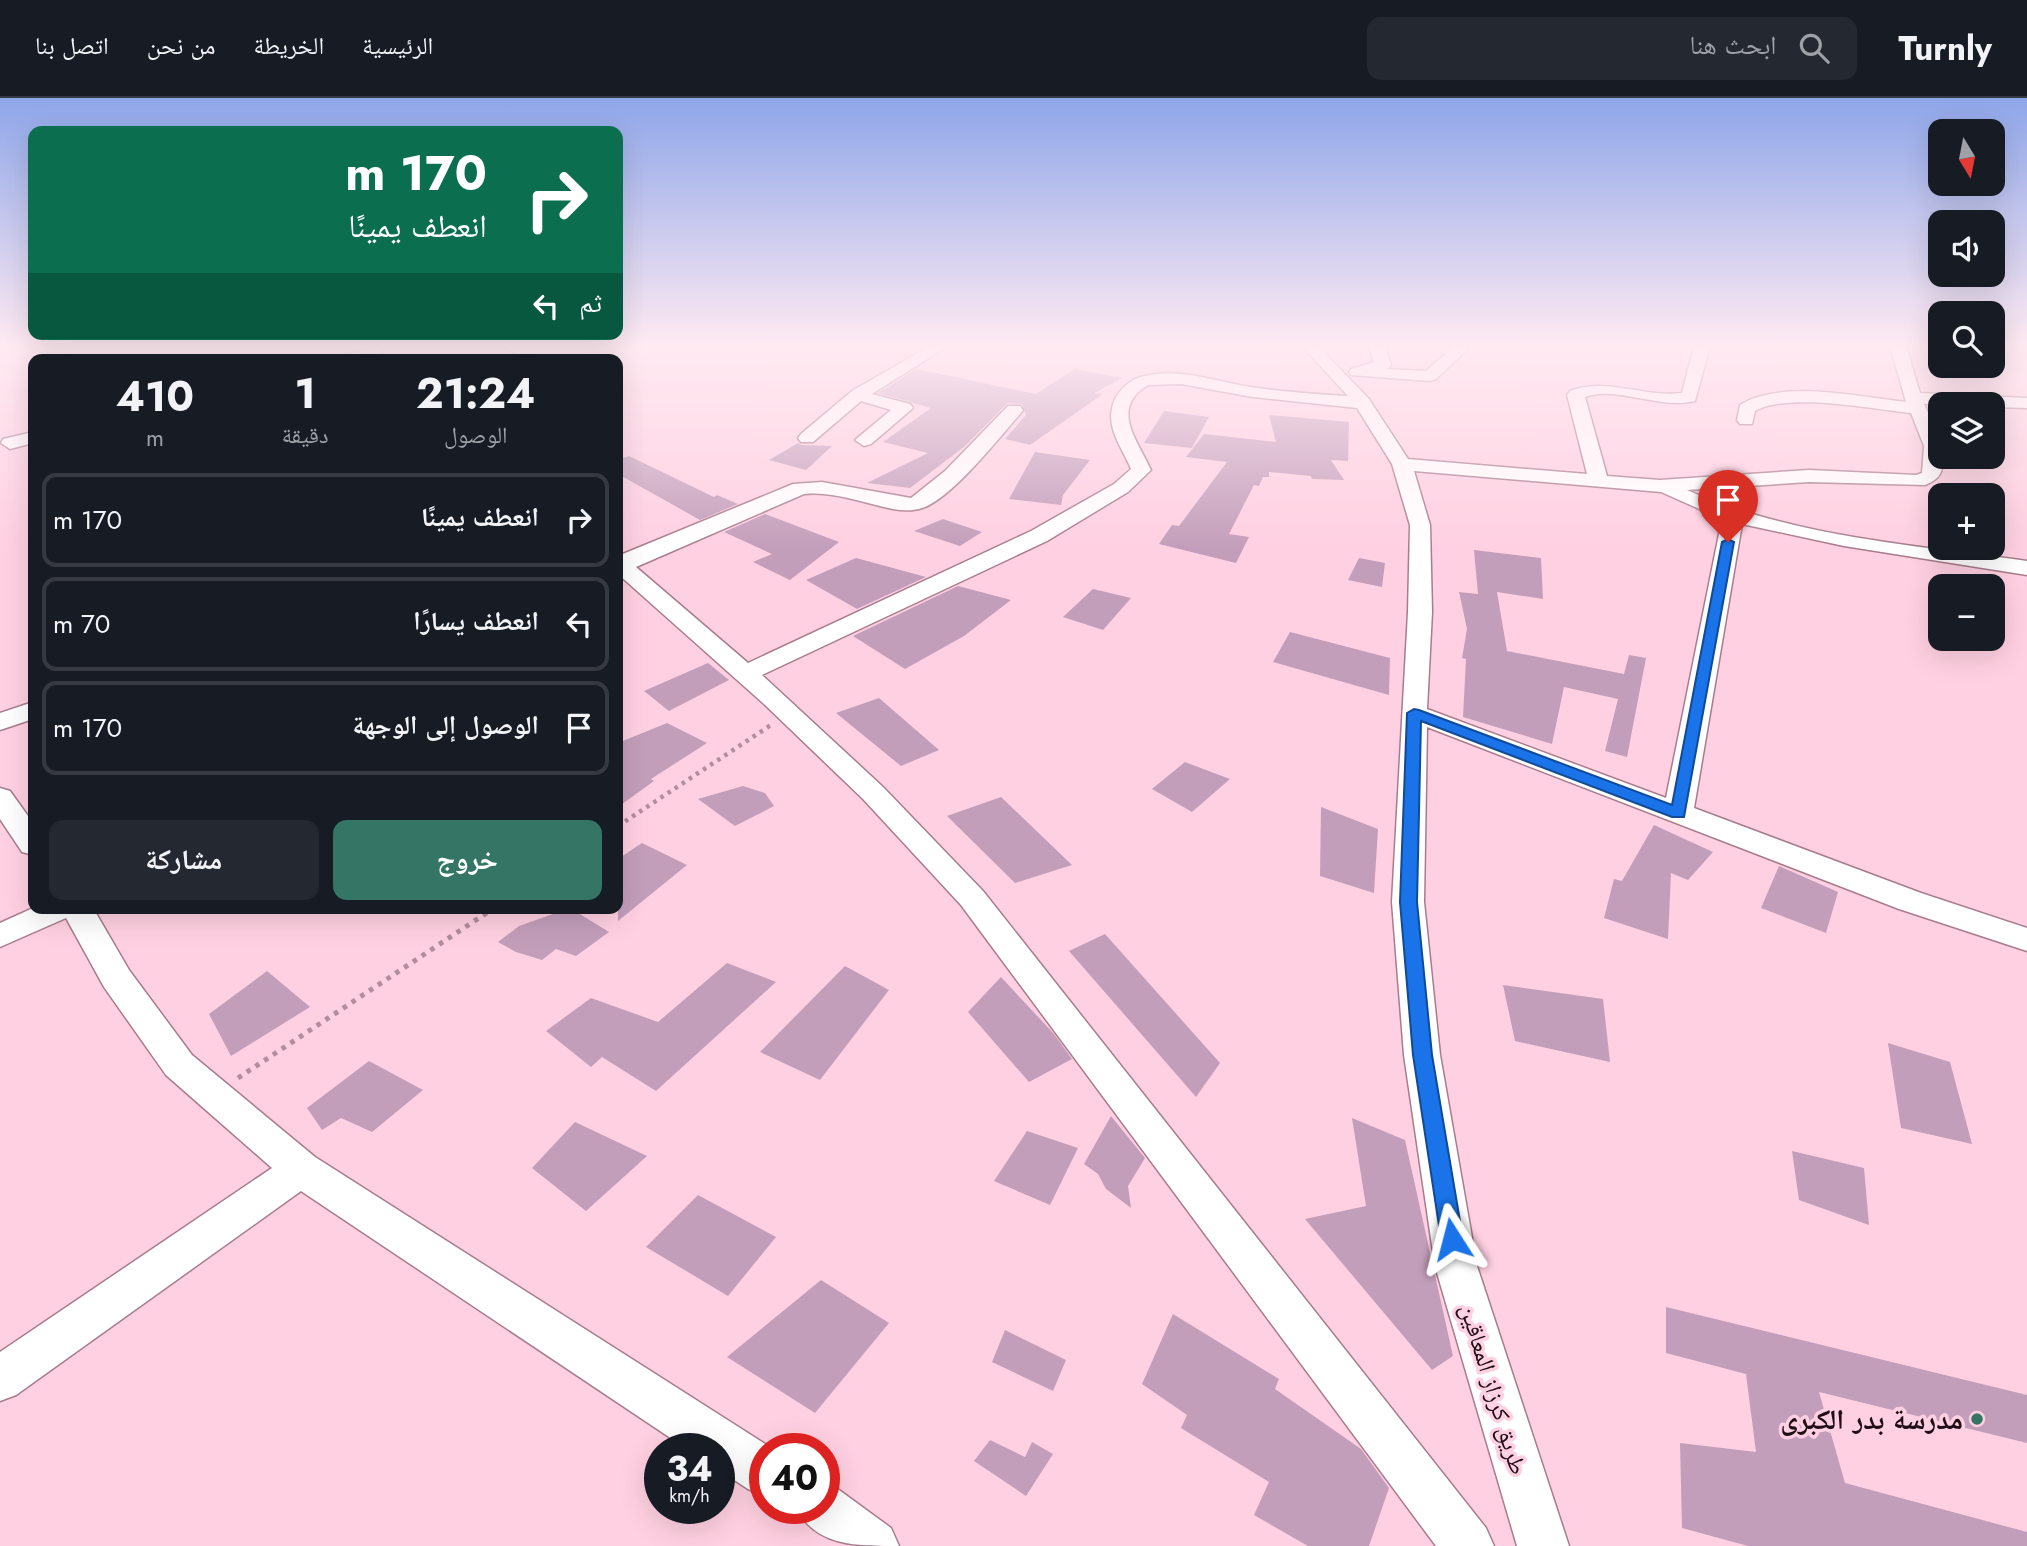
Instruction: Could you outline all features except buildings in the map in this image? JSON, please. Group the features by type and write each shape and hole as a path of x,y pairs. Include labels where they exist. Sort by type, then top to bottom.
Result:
{"street":[{"path":"807,438 836,414"},
{"path":"864,440 897,414"},
{"path":"623,562 800,488 830,486 884,501 907,505 916,503 925,499 956,470 1011,414"},
{"path":"745,674 1039,536 1121,488 1141,470 1136,454 1124,439 1120,414"},
{"name":"طريق كرزاز المعاقين","path":"1372,414 1402,464 1420,525 1420,612 1408,902 1422,1055 1457,1266 1543,1546"},
{"path":"1581,414 1599,482"},
{"path":"1746,414 1746,419"},
{"path":"1402,464 1660,486 1798,476 1918,481 1930,476 1936,462 1930,436 1920,414"},
{"path":"10,443 28,438"},
{"path":"1660,486 1733,515 1862,544 2027,568"},
{"path":"1678,813 1733,515"},
{"path":"623,567 789,713 873,793 972,898 1468,1546"},
{"path":"0,722 28,712"},
{"path":"1414,713 1910,901 2027,940"},
{"path":"0,797 28,838"},
{"path":"0,936 48,914"},
{"path":"80,914 116,978 179,1065 300,1169 749,1462"},
{"path":"0,1379 300,1169"}],"path":[{"path":"623,824 789,713"},
{"path":"213,1094 485,914"}],"place":[{"name":"مدرسة بدر الكبرى","path":"1977,1419"}],"route":[{"path":"1452,1239 1422,1055 1408,902 1414,713 1678,813 1728,542"}]}
